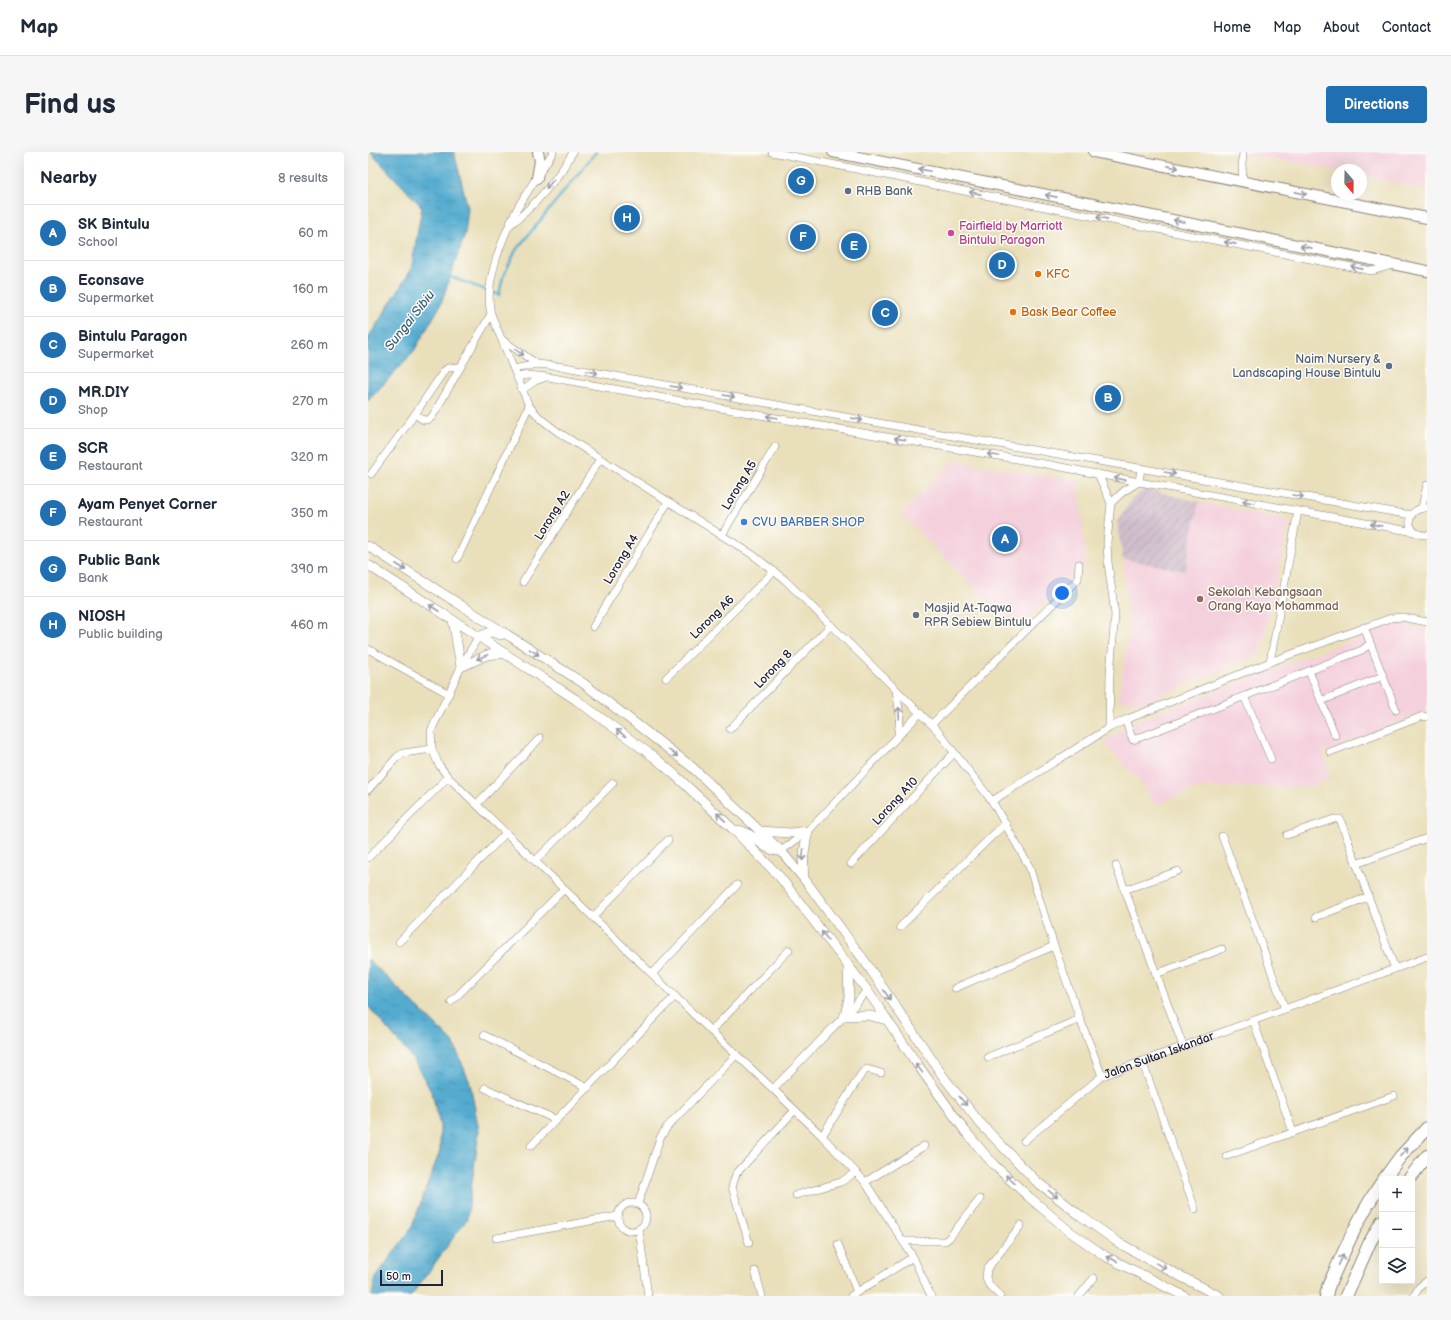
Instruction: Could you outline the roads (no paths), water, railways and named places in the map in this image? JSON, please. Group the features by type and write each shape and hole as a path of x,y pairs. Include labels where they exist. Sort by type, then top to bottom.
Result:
{"main road":[{"path":"537,178 540,161 538,152"},
{"path":"833,152 1427,271"},
{"path":"1094,152 1427,218"},
{"path":"1386,1176 1400,1157 1427,1128"},
{"path":"1411,1176 1427,1156"},
{"path":"1315,1296 1327,1291 1368,1203 1379,1186"},
{"path":"1347,1295 1370,1242 1379,1226"}],"street":[{"path":"457,559 529,406 491,314 488,305 489,287 498,253 518,208 553,152"},
{"path":"510,225 524,214 554,179 573,152"},
{"path":"772,152 1372,271 1395,264"},
{"path":"1243,152 1243,181"},
{"path":"415,414 423,420 427,420 432,417 459,367 491,314"},
{"path":"502,340 536,364"},
{"path":"514,369 536,364 565,367 1411,515"},
{"path":"371,474 415,414 444,371 448,368 459,367"},
{"path":"517,377 528,375 548,377 796,422 1040,463 1427,535"},
{"path":"522,390 535,381 548,377"},
{"path":"438,381 449,388"},
{"name":"Jalan Sultan Iskandar","path":"529,406 552,428 722,535 753,555 774,571 831,624 932,724 992,801 1029,866 1054,946 1102,1076 1427,957"},
{"name":"Lorong A5","path":"722,535 775,446"},
{"path":"1038,450 1040,458 1096,474 1112,503 1107,542 1115,615 1110,673 1109,728"},
{"name":"Lorong A2","path":"523,582 600,459"},
{"path":"1139,482 1141,468"},
{"path":"1112,503 1124,491 1139,482"},
{"path":"1414,532 1410,524 1411,515 1418,509 1425,507 1427,485"},
{"name":"Lorong A4","path":"593,627 668,502"},
{"path":"1270,662 1298,511"},
{"path":"368,546 583,683 692,767 781,851 805,880 866,963 918,1042 945,1079 980,1123 1036,1181 1119,1243 1219,1296"},
{"path":"932,724 1078,579 1079,564"},
{"path":"368,565 575,699 654,757 675,775 734,830 779,876 867,990 965,1131 994,1165 1069,1232 1105,1256 1184,1296"},
{"name":"Lorong A6","path":"666,678 774,571"},
{"path":"992,801 1109,728 1125,720 1270,662 1364,627 1397,617 1427,622"},
{"path":"453,620 461,667"},
{"name":"Lorong 8","path":"730,729 831,624"},
{"path":"1364,627 1396,710"},
{"path":"512,639 491,632 478,637 461,667 432,731 432,749 439,765 448,777 736,1055 774,1089 856,1172 865,1182 913,1257 931,1296"},
{"path":"1125,720 1133,740 1362,650 1370,644"},
{"path":"368,649 449,694"},
{"path":"461,667 487,655 505,653"},
{"path":"1309,671 1335,735"},
{"path":"1321,700 1383,676"},
{"path":"896,690 900,715 898,736"},
{"path":"1244,696 1271,759"},
{"path":"734,830 745,832 768,849 781,851 808,831 920,713"},
{"path":"1330,752 1423,716 1427,717"},
{"path":"477,804 540,738"},
{"path":"368,790 397,757 403,753 432,749"},
{"name":"Lorong A10","path":"851,864 954,753"},
{"path":"368,858 448,777"},
{"path":"535,861 613,783"},
{"path":"1287,835 1339,818 1395,968"},
{"path":"900,927 995,833 1006,824"},
{"path":"759,831 791,833 808,831"},
{"path":"805,880 803,852 808,831"},
{"path":"399,942 506,833"},
{"path":"1222,836 1285,1009"},
{"path":"1356,864 1427,838"},
{"path":"592,917 668,840"},
{"path":"1116,866 1183,1046"},
{"path":"1124,890 1178,871"},
{"path":"652,974 737,885"},
{"path":"451,1002 564,889"},
{"path":"1316,916 1368,897"},
{"path":"955,988 1054,946"},
{"path":"1156,974 1222,949"},
{"path":"711,1031 789,950"},
{"path":"774,1089 845,1016 867,990 869,978 866,963"},
{"path":"845,1016 849,998 848,966"},
{"path":"531,1146 675,996"},
{"path":"845,1016 867,1015 887,1020"},
{"path":"988,1057 1080,1019"},
{"path":"1253,1020 1294,1132"},
{"path":"484,1035 588,1088"},
{"path":"638,1204 660,1138 667,1127 736,1055"},
{"path":"1142,1061 1195,1209"},
{"path":"822,1136 862,1073 867,1069 872,1069 881,1073"},
{"path":"1024,1141 1102,1076"},
{"path":"485,1088 557,1120"},
{"path":"1228,1156 1394,1096"},
{"path":"749,1243 732,1187 733,1180 736,1174 795,1110"},
{"path":"865,1182 924,1146"},
{"path":"796,1195 841,1182 856,1172"},
{"path":"903,1241 945,1241 980,1199"},
{"path":"630,1203 638,1204 645,1210 647,1216 644,1225 640,1229 632,1231 625,1229 620,1223 618,1216 621,1208 630,1203"},
{"path":"496,1238 618,1216"},
{"path":"1000,1296 989,1285 986,1278 987,1269 1021,1225"},
{"path":"640,1229 648,1296"},
{"path":"838,1244 854,1294 913,1257"},
{"path":"755,1271 762,1296"},
{"path":"1079,1296 1094,1278"},
{"path":"1414,1296 1419,1287 1427,1281"}],"water":[{"name":"Sungai Sibiu","path":"370,152 454,152 468,208 465,234 440,306 414,351 368,401 368,336 411,270 422,207"},
{"path":"368,959 453,1042 470,1083 479,1131 467,1219 411,1296 372,1296 375,1278 411,1229 440,1151 440,1126 432,1093 413,1059 368,1006"}],"waterway":[{"path":"448,276 499,295 503,277 516,250 596,152"}],"place":[{"name":"Public Bank","path":"801,181"},
{"name":"RHB Bank","path":"848,191"},
{"name":"NIOSH","path":"627,218"},
{"name":"Fairfield by Marriott Bintulu Paragon","path":"951,233"},
{"name":"Ayam Penyet Corner","path":"803,237"},
{"name":"SCR","path":"854,246"},
{"name":"MR.DIY","path":"1002,265"},
{"name":"KFC","path":"1038,274"},
{"name":"Bask Bear Coffee","path":"1013,312"},
{"name":"Bintulu Paragon","path":"885,313"},
{"name":"Naim Nursery & Landscaping House Bintulu","path":"1389,366"},
{"name":"Econsave","path":"1108,398"},
{"name":"CVU BARBER SHOP","path":"744,522"},
{"name":"SK Bintulu","path":"1005,539"},
{"name":"Sekolah Kebangsaan Orang Kaya Mohammad","path":"1200,599"},
{"name":"Masjid At-Taqwa RPR Sebiew Bintulu","path":"916,615"}]}
